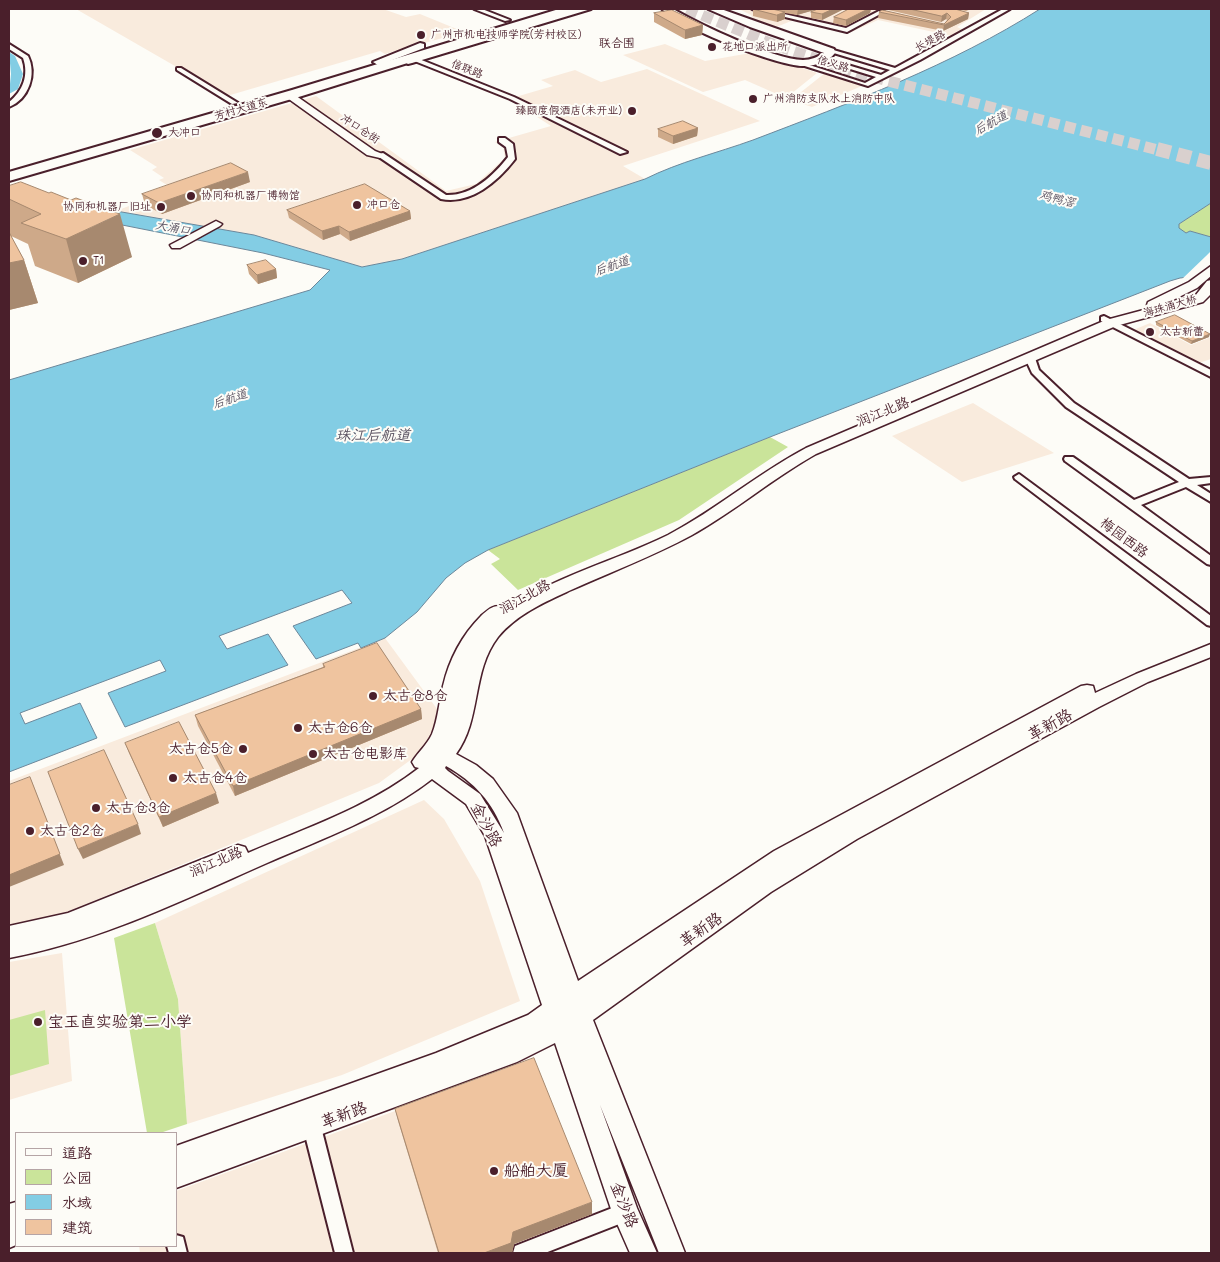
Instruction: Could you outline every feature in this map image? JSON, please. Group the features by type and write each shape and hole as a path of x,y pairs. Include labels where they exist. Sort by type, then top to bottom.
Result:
{"highway":[{"name":"芳村大道东","path":"475,36 555,9"},
{"name":"芳村大道东","path":"9,177 293,94 382,64 570,9"},
{"name":"芳村大道东","path":"9,169 234,103 382,64"}],"main road":[{"name":"芳村大道东","path":"382,64 406,50 544,9"},
{"name":"芳村大道东","path":"382,64 414,59 586,9"},
{"path":"667,9 725,37 795,62 808,63 829,54 830,51 713,9"},
{"path":"674,9 718,29 786,54"},
{"path":"686,9 749,34 821,59"},
{"path":"707,9 806,47"},
{"name":"冲口仓街","path":"293,94 371,153 380,155"},
{"path":"183,246 222,225"},
{"name":"海珠涌大桥","path":"1113,319 1157,304 1193,285 1211,270"},
{"name":"海珠涌大桥","path":"1113,319 1199,299 1206,294 1211,284"},
{"name":"润江北路","path":"9,949 66,936 131,913 363,813 396,794 434,761 458,732 469,676 475,658 494,631 514,612 544,596 685,532 791,460 1030,358 1113,319"},
{"name":"润江北路","path":"9,935 50,927 90,914 323,818 370,796 434,761 442,737 456,672 463,655 477,631 496,612 509,603 680,525 765,466 797,448 1113,319"},
{"name":"革新路","path":"178,1157 442,1062 568,1013 729,892 797,848 1078,696 1211,637"},
{"name":"革新路","path":"178,1175 509,1054 568,1013 763,886 850,832 1092,702 1142,678 1211,650"},
{"name":"金沙路","path":"434,761 472,798 483,813 495,836 568,1013 610,1099 672,1253"},
{"name":"金沙路","path":"568,1013 625,1212 644,1253"}],"street":[{"path":"477,9 506,20"},
{"path":"755,9 847,30 881,12"},
{"path":"773,14 786,9"},
{"path":"866,9 889,14"},
{"name":"长堤路","path":"866,85 1006,10"},
{"path":"801,18 808,15"},
{"path":"823,24 830,20"},
{"path":"9,46 26,57 29,67 25,89 9,105"},
{"name":"信义路","path":"830,51 896,70"},
{"name":"信联路","path":"414,59 512,98 623,152"},
{"path":"821,59 882,77"},
{"name":"信义路","path":"795,62 866,85"},
{"path":"179,69 234,103"},
{"path":"380,155 444,197 453,199 469,194 505,168 512,156 510,146 502,140"},
{"path":"1113,319 1211,374"},
{"path":"1030,358 1035,371 1070,405 1211,499"},
{"path":"1068,459 1211,561"},
{"name":"梅园西路","path":"1019,477 1211,622"},
{"path":"1132,505 1187,483 1211,480"},
{"path":"312,1127 344,1253"},
{"path":"522,1253 625,1212"}],"shaded area":[{"path":"76,9 383,9 406,17 420,14 464,32 385,54 380,51 227,96"},
{"path":"739,9 986,9 957,27 968,32 957,37 878,20 849,33 796,19 774,28 756,23 751,15"},
{"path":"665,44 705,61 756,52 817,73 786,98 745,80 703,92 623,55"},
{"path":"647,69 760,121 623,166 645,179 402,259 362,267 254,235 116,211 173,189 159,180 164,178 152,170 157,167 130,150 316,96 446,191 476,184 505,158 503,147 495,142 551,126 511,100 512,98 553,86 541,80 575,70 601,82"},
{"path":"825,73 862,86 812,107 791,100"},
{"path":"1150,323 1191,345 1211,337 1211,359 1196,364 1131,331"},
{"path":"973,403 1054,453 962,482 892,436"},
{"path":"385,638 440,713 431,737 416,756 379,783 45,921 9,927 9,781"},
{"path":"424,800 444,819 480,881 520,1001 342,1075 187,1124 178,999 155,923"},
{"name":"宝玉直实验第二小学","path":"62,953 72,1081 9,1100 9,962"},
{"path":"395,1111 438,1253 140,1253 139,1247 178,1247 178,1190"}],"green space":[{"path":"1211,203 1211,237 1190,231 1186,233 1179,229 1179,224"},
{"path":"770,437 788,447 679,520 518,590 491,564 500,559 488,550"},
{"path":"155,923 178,999 187,1124 163,1132 147,1132 114,938"},
{"path":"45,1010 49,1064 9,1076 9,1020"}],"water":[{"name":"珠江后航道","path":"1040,9 1211,9 1211,203 1179,224 1179,228 1186,233 1190,231 1211,237 1211,275 1180,278 1170,281 770,437 488,550 465,563 446,578 417,612 385,638 361,648 358,643 316,659 293,626 352,603 342,590 219,636 227,649 268,634 288,665 125,727 108,693 166,671 160,660 20,713 25,724 80,703 97,738 9,772 9,380 310,290 330,270 263,253 97,220 15,187 116,211 254,235 362,267 402,259 645,179 753,140 900,82 972,48"}],"pier":[{"path":"1211,251 1211,277 1181,280 1206,256"}],"building":[{"path":"753,9 772,9 785,12 777,15"},
{"path":"818,9 833,9 822,14 811,12"},
{"path":"849,9 868,9 846,20 834,17"},
{"path":"910,9 955,9 969,13 944,25 879,12 882,10 944,24 951,17 947,13 942,16"},
{"path":"672,10 703,25 685,30 654,13"},
{"path":"683,121 698,128 673,136 658,129"},
{"path":"231,163 248,172 159,203 142,194"},
{"path":"21,182 49,193 51,192 71,200 76,198 120,214 66,239 21,223 41,214 9,199 9,186"},
{"name":"冲口仓","path":"365,184 410,211 349,232 339,226 322,231 287,210"},
{"path":"10,234 24,260 9,263"},
{"path":"266,260 276,269 257,275 247,265"},
{"path":"1175,315 1210,334 1192,341 1156,322"},
{"path":"377,643 421,709 233,786 195,715 325,667 323,664"},
{"name":"太古仓4仓","path":"179,722 216,793 159,817 125,743"},
{"name":"太古仓3仓","path":"104,750 138,824 78,849 48,772"},
{"name":"太古仓2仓","path":"30,777 60,854 9,875 9,785"},
{"name":"船舶大厦","path":"534,1058 592,1202 513,1232 511,1243 484,1253 439,1253 395,1109"}],"waterway":[{"path":"9,56 17,74 14,86 9,90"}],"tunnel":[{"path":"687,9 775,45 861,74 1162,151"},
{"path":"1157,149 1211,163"}],"place":[{"name":"广州市机电技师学院(芳村校区)","path":"421,35"},
{"name":"花地口派出所","path":"712,47"},
{"name":"广州消防支队水上消防中队","path":"753,99"},
{"name":"臻颐度假酒店(未开业)","path":"632,111"},
{"name":"大冲口","path":"157,133"},
{"name":"协同和机器厂博物馆","path":"191,196"},
{"name":"冲口仓","path":"357,205"},
{"name":"协同和机器厂旧址","path":"161,207"},
{"name":"T1","path":"83,261"},
{"name":"太古新蕾","path":"1150,332"},
{"name":"太古仓8仓","path":"373,696"},
{"name":"太古仓6仓","path":"298,728"},
{"name":"太古仓5仓","path":"243,749"},
{"name":"太古仓电影库","path":"313,754"},
{"name":"太古仓4仓","path":"173,778"},
{"name":"太古仓3仓","path":"96,808"},
{"name":"太古仓2仓","path":"30,831"},
{"name":"宝玉直实验第二小学","path":"38,1022"},
{"name":"船舶大厦","path":"494,1171"}],"district":[{"name":"联合围","path":"617,43"}],"water label":[{"name":"后航道","path":"991,123"},
{"name":"鸡鸭滘","path":"1057,199"},
{"name":"大涌口","path":"173,228"},
{"name":"后航道","path":"612,266"},
{"name":"后航道","path":"230,399"}]}
